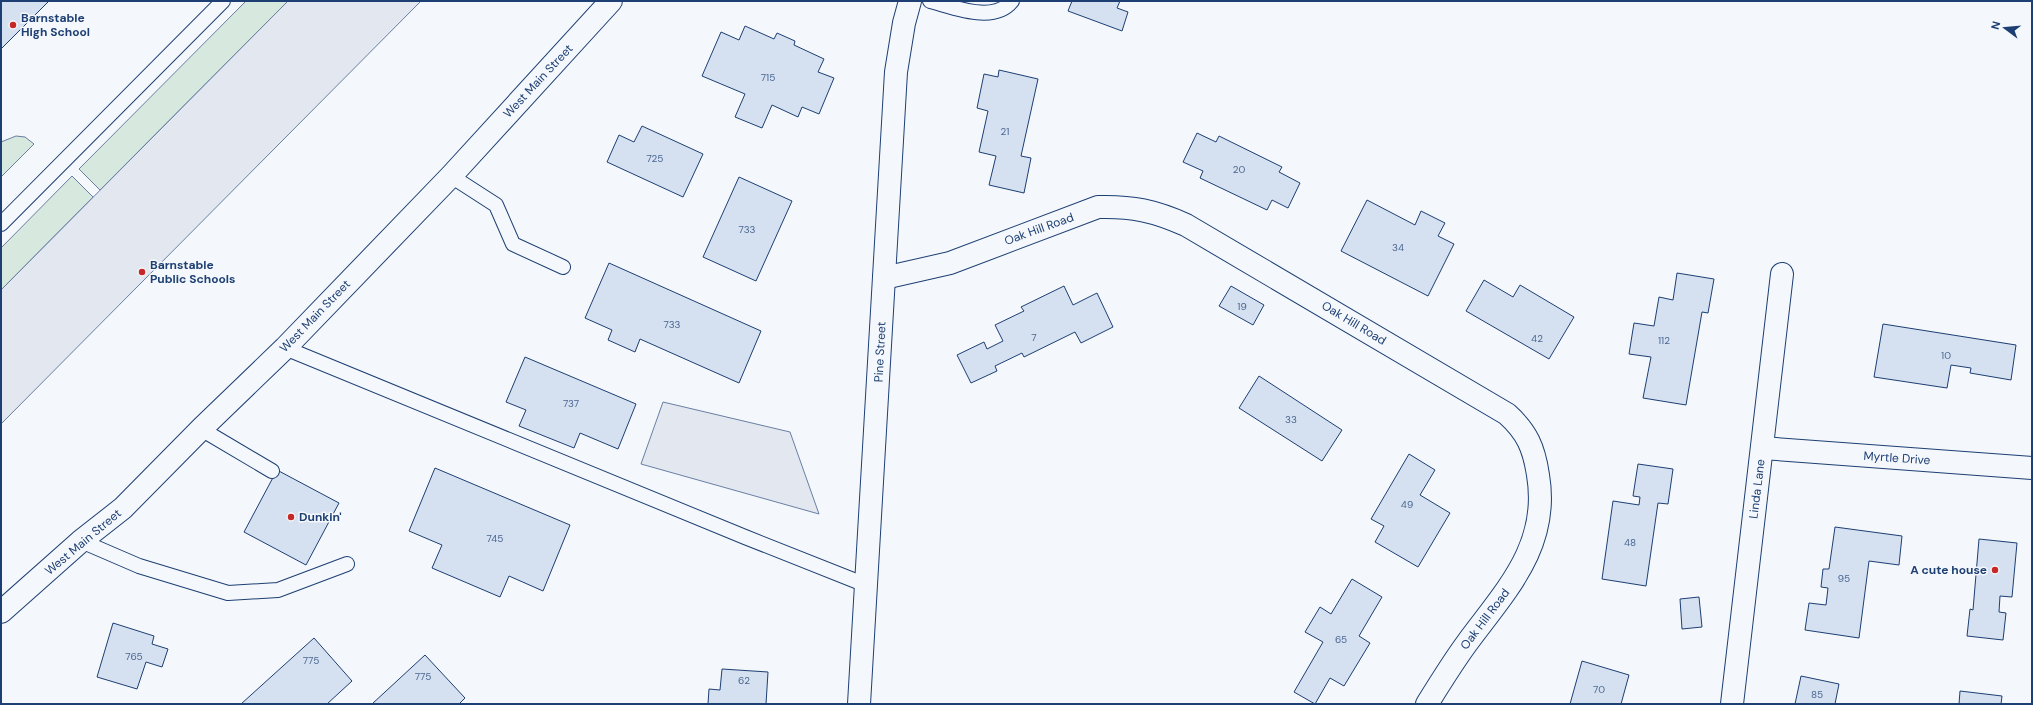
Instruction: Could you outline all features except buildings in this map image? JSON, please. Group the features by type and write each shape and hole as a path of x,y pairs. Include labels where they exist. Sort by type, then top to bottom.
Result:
{"street":[{"name":"West Main Street","path":"1,612 81,541 123,508 201,429 285,348 451,176 611,1"},
{"name":"Pine Street","path":"859,704 896,72 904,23 910,1"},
{"name":"Oak Hill Road","path":"884,278 950,263 1098,207 1125,206 1154,213 1186,225 1507,414 1521,426 1529,440 1536,462 1540,486 1538,527 1518,574 1467,643 1427,704"},
{"name":"Linda Lane","path":"1732,704 1782,274"},
{"name":"Myrtle Drive","path":"1762,448 2032,468"}],"lane":[{"path":"1,224 222,1"},
{"path":"930,1 978,12 994,13 1006,8 1012,1"},
{"path":"451,176 496,205 513,244 563,267"},
{"path":"285,348 744,538 866,585"},
{"path":"201,429 272,470"},
{"path":"81,541 139,566 228,593 278,590 347,564"}],"shaded area":[{"path":"246,1 288,1 100,190 79,169"},
{"path":"288,1 421,1 1,424 1,290"},
{"path":"16,136 25,137 34,144 1,177 1,142"},
{"path":"72,176 93,197 1,290 1,248"},
{"path":"663,402 790,432 819,514 641,464"}],"place":[{"name":"Barnstable High School","path":"13,25"},
{"name":"Barnstable Public Schools","path":"142,272"},
{"name":"Dunkin'","path":"291,517"},
{"name":"A cute house","path":"1995,570"}]}
